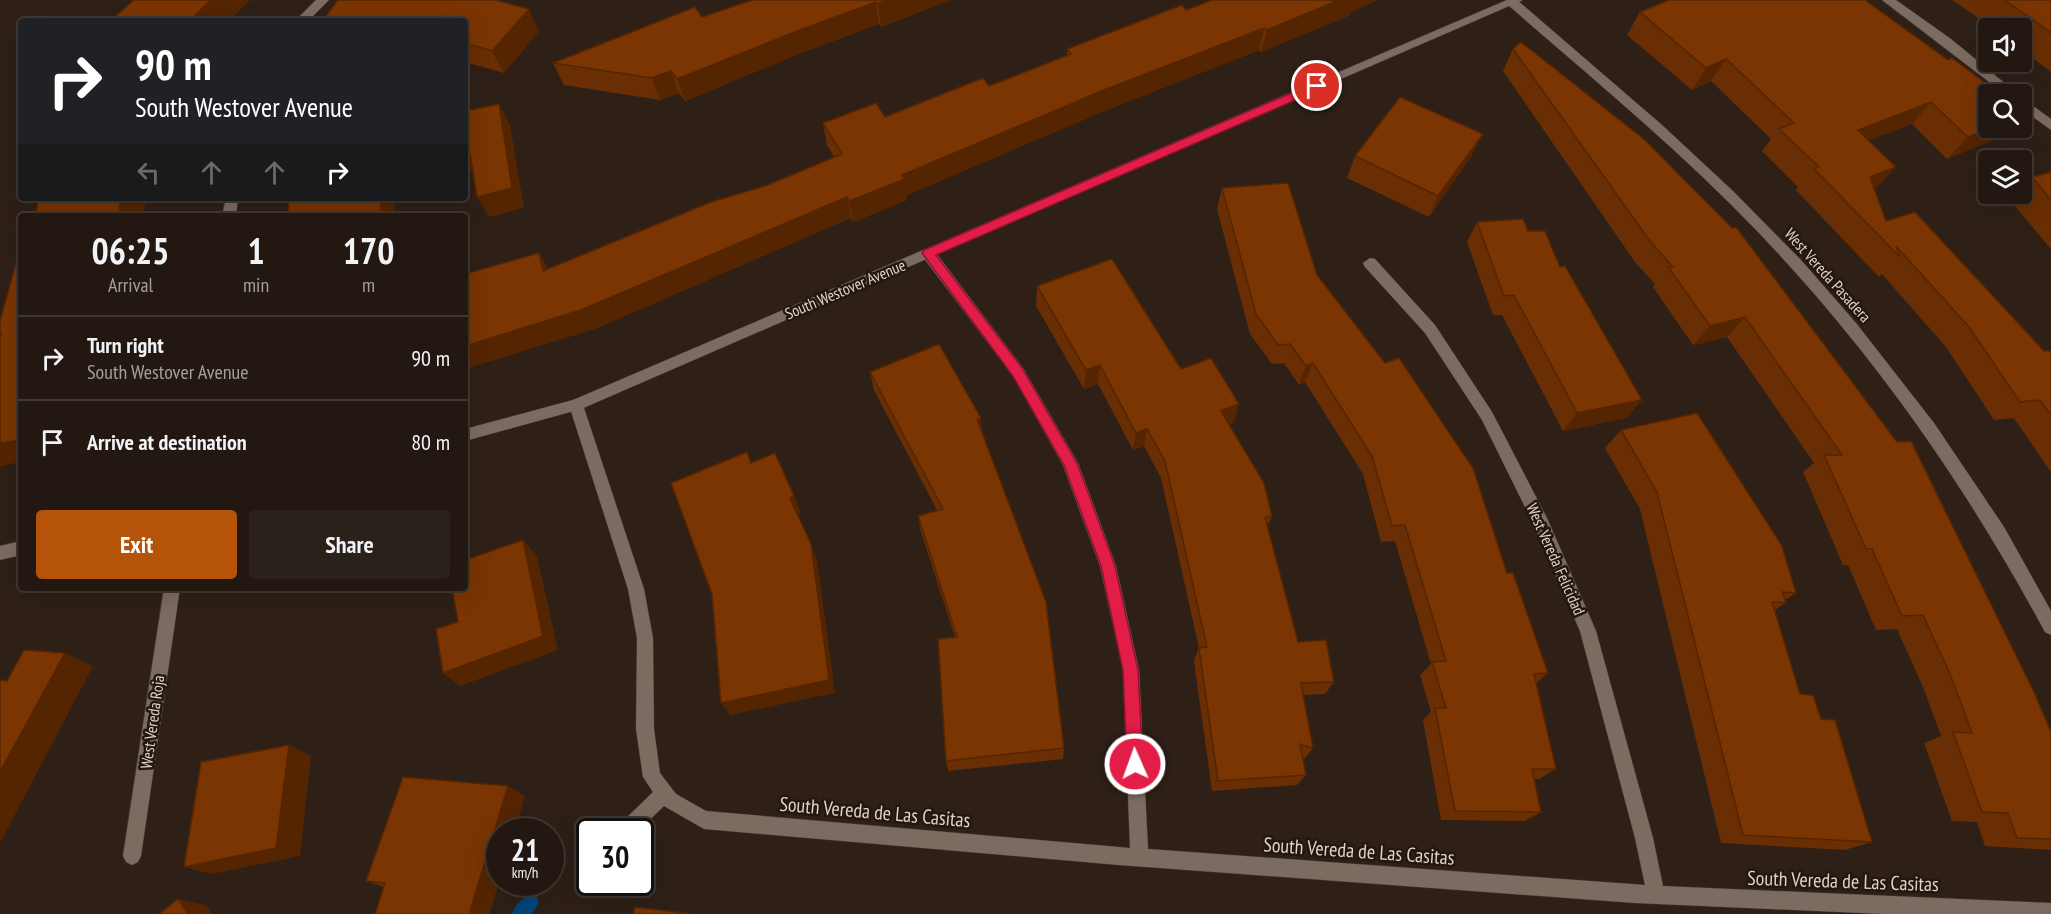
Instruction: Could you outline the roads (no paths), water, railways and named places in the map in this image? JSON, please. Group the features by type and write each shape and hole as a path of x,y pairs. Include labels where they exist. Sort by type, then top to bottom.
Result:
{"street":[{"path":"304,18 323,0"},
{"path":"1888,0 1947,42 2000,84"},
{"name":"South Westover Avenue","path":"468,434 576,405 1514,1"},
{"name":"West Vereda Pasadera","path":"1514,1 1665,134 1727,193 1795,262 1854,330 1930,430 1998,532 2051,627"},
{"path":"2032,110 2051,126"},
{"path":"928,253 1018,372 1070,463 1108,566 1131,670 1139,857"},
{"name":"West Vereda Felicidad","path":"1370,263 1430,329 1488,416 1539,518 1588,631 1644,838 1656,895"},
{"path":"576,405 636,589 645,638 645,729 649,758 652,777 668,797 641,818"},
{"path":"0,553 18,550"},
{"name":"West Vereda Roja","path":"132,856 172,591"},
{"name":"South Vereda de Las Casitas","path":"668,797 704,820 1139,857 1656,895 2051,912"}],"waterway":[{"path":"520,914 531,903"}]}
